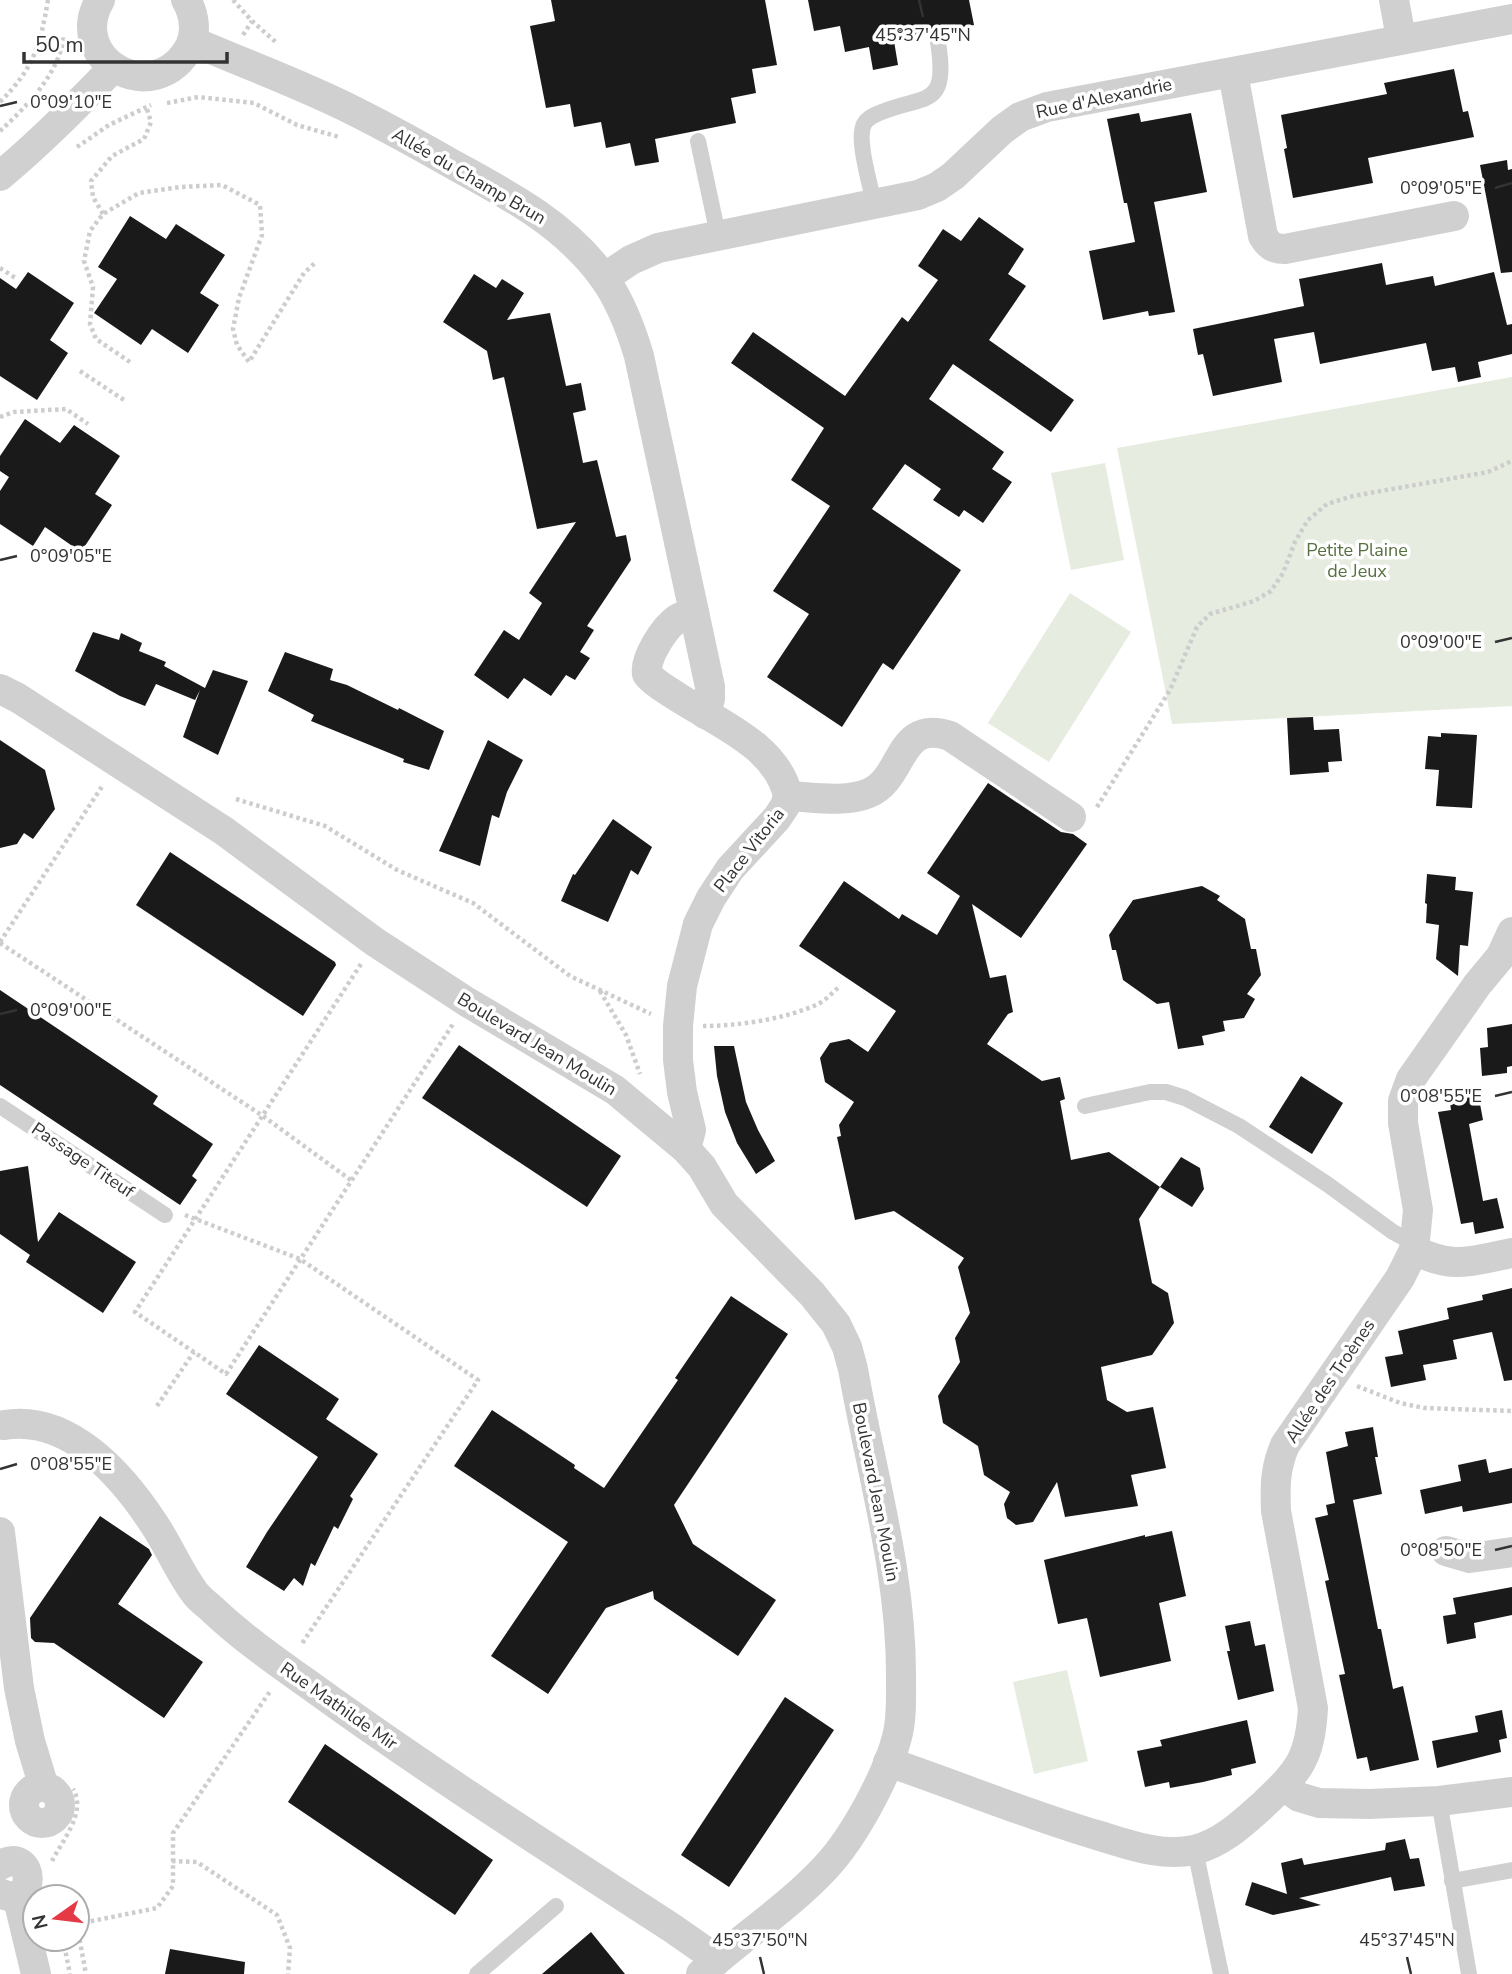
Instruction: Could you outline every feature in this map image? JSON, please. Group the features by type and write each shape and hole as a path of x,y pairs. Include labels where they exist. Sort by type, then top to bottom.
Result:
{"street":[{"path":"100,0 92,24 94,41 102,56 113,68 131,76 150,77 169,71 183,58 192,41 194,24 186,0"},
{"path":"1394,0 1401,38"},
{"name":"Rue d'Alexandrie","path":"604,278 631,260 658,248 918,195 953,176 1002,130 1020,117 1047,107 1512,19"},
{"name":"Allée du Champ Brun","path":"192,41 344,106 500,190 551,223 581,251 604,278 625,315 639,356 710,687 710,699 705,714"},
{"path":"0,176 76,107 113,68"},
{"path":"1233,73 1263,236 1268,244 1276,249 1285,249 1454,215"},
{"path":"694,612 670,626 647,659 647,674 748,740 777,771 788,796"},
{"name":"Boulevard Jean Moulin","path":"0,690 18,698 224,831 375,942 467,1002 615,1090 686,1149 702,1167 724,1204 812,1294 836,1324 847,1347 898,1607 901,1702 898,1735 888,1762 853,1831 827,1866 770,1918 708,1968"},
{"name":"Place Vitoria","path":"686,1149 691,1130 678,1060 678,1026 682,986 698,924 730,869 778,818 788,796 851,797 869,793 880,787 888,778 908,744 925,733 936,731 950,736 1071,817"},
{"name":"Allée des Troènes","path":"1195,1850 1219,1840 1238,1827 1283,1786 1302,1762 1311,1739 1313,1708 1276,1511 1274,1480 1278,1461 1285,1445 1400,1278 1414,1247 1418,1210 1403,1123 1403,1101 1411,1079 1477,985 1508,948"},
{"path":"1414,1247 1435,1260 1449,1263 1512,1253"},
{"name":"Rue Mathilde Mir","path":"1,1424 18,1422 43,1425 65,1436 114,1472 155,1525 195,1594 236,1632 376,1734 683,1936 708,1968"},
{"path":"0,1532 19,1688 30,1741 55,1784 34,1788 25,1798 24,1811 34,1822 8,1863 25,1868 29,1877 25,1889 9,1894 36,1974"},
{"path":"1446,1551 1470,1558 1512,1552"},
{"path":"888,1762 1054,1823 1144,1849 1173,1853 1195,1850"},
{"path":"1283,1786 1299,1797 1319,1803 1439,1801 1512,1792"}],"lane":[{"path":"874,204 862,139 864,125 881,112 925,100 931,95 942,69 938,42"},
{"path":"698,141 718,235"},
{"path":"1085,1106 1150,1092 1166,1091 1185,1098 1239,1126 1327,1184 1414,1247"},
{"name":"Passage Titeuf","path":"0,1106 165,1215"},
{"path":"1439,1801 1469,1974"},
{"path":"1195,1850 1221,1974"},
{"path":"1452,1881 1512,1870"},
{"path":"477,1974 556,1906"}],"path":[{"path":"0,102 19,84 41,43 48,0"},
{"path":"233,0 252,21 285,49"},
{"path":"0,131 19,114 49,76 60,54 65,26"},
{"path":"76,148 109,125 146,106 198,97 254,103 297,125 342,138"},
{"path":"103,214 93,197 91,181 112,156 144,139 151,122 146,106"},
{"path":"130,362 96,339 90,324 93,287 84,261 90,231 103,214 139,193 222,185 260,205 262,235 239,298 233,329 237,345 249,362 304,273 316,262"},
{"path":"0,268 17,279"},
{"path":"80,371 124,400"},
{"path":"0,417 14,412 66,409 88,424"},
{"path":"1071,817 1081,819 1093,813 1170,691 1197,626 1210,614 1254,601 1271,591 1283,573 1295,542 1308,520 1326,504 1399,486 1488,472 1512,461"},
{"path":"118,762 0,943 263,1116 352,1181"},
{"path":"236,799 325,826 397,870 472,903 570,976 678,1026 728,1026 770,1019 819,1003 840,986"},
{"path":"375,942 135,1312 226,1374 467,1002"},
{"path":"599,991 626,1035 640,1074 641,1111"},
{"path":"91,1922 156,1908 173,1886 173,1833 478,1380 300,1259 177,1212 165,1215"},
{"path":"157,1406 194,1352"},
{"path":"1336,1371 1356,1386 1401,1403 1424,1408 1512,1411"},
{"path":"51,1868 52,1860 76,1817 76,1794 55,1784"},
{"path":"172,1861 197,1862 276,1915 290,1948 288,1974"},
{"path":"66,1953 70,1974"},
{"path":"82,1953 86,1974"}],"green space":[{"name":"Petite Plaine de Jeux","path":"1512,377 1512,706 1172,724 1117,448"},
{"path":"1105,463 1124,560 1071,570 1051,473"},
{"path":"1070,593 1131,632 1049,762 988,723"},
{"path":"1067,1670 1088,1761 1034,1774 1013,1682"}],"building":[{"path":"551,0 765,0 777,65 752,69 756,93 731,98 736,123 655,139 659,162 635,166 630,143 606,148 601,122 574,127 570,104 546,108 530,26 555,21"},
{"path":"808,0 969,0 974,25 894,41 898,65 873,70 869,47 845,52 840,26 814,31"},
{"path":"1454,69 1463,112 1468,111 1474,137 1368,158 1373,183 1293,198 1281,115 1387,94 1384,83"},
{"path":"1139,113 1141,122 1191,113 1207,192 1154,202 1175,312 1149,316 1148,311 1103,320 1089,251 1135,242 1107,119"},
{"path":"1507,160 1508,170 1512,169 1512,272 1501,273 1480,165"},
{"path":"130,216 166,239 176,224 225,255 200,293 219,305 188,353 152,329 141,345 94,313 117,279 98,267"},
{"path":"979,217 1024,249 1008,274 1026,286 989,340 1074,400 1051,432 953,364 929,399 1004,452 992,469 1012,482 983,523 964,510 959,517 933,500 941,489 905,464 872,509 961,570 893,670 883,663 842,727 767,677 809,614 773,591 830,506 791,480 824,428 731,363 753,332 845,396 902,317 908,322 938,280 918,266 943,229 961,241"},
{"path":"1382,263 1386,285 1433,276 1435,286 1494,272 1507,325 1512,324 1512,354 1478,362 1481,377 1458,382 1455,367 1432,371 1426,343 1320,364 1314,332 1274,339 1282,382 1213,396 1203,354 1198,355 1193,329 1304,306 1299,279"},
{"path":"28,272 74,303 50,340 68,353 37,400 0,376 0,278 16,289"},
{"path":"474,274 496,288 502,279 524,293 507,320 550,313 566,386 581,383 586,410 573,413 583,463 597,460 616,537 626,535 631,560 587,626 594,630 580,652 590,658 575,680 566,675 551,696 524,678 508,699 474,675 504,630 519,640 542,603 529,593 576,522 537,529 504,377 493,380 487,351 443,322"},
{"path":"25,419 60,443 74,425 120,456 95,494 112,505 81,552 45,527 33,546 0,524 0,491 9,477 0,471 0,456"},
{"path":"93,632 119,640 121,633 142,643 139,651 166,662 164,666 205,688 213,670 248,681 218,755 183,737 200,690 195,700 156,684 145,706 120,696 75,671"},
{"path":"285,652 333,669 330,680 347,685 398,710 399,708 444,731 429,770 403,762 404,759 311,721 314,715 268,691"},
{"path":"1313,717 1314,730 1339,729 1342,761 1328,762 1329,772 1290,775 1287,718"},
{"path":"1441,733 1477,735 1472,808 1436,806 1439,770 1425,769 1428,736 1441,737"},
{"path":"0,740 45,770 55,809 33,839 24,833 17,844 0,848"},
{"path":"488,740 523,760 507,792 499,818 492,815 480,866 439,851"},
{"path":"988,783 1061,832 1073,834 1087,844 1021,938 972,904 990,978 1006,975 1013,1012 1008,1014 987,1044 1042,1081 1060,1077 1065,1099 1060,1101 1071,1160 1109,1152 1160,1187 1139,1219 1152,1283 1168,1293 1174,1323 1152,1355 1101,1367 1107,1400 1127,1412 1153,1407 1166,1468 1131,1475 1138,1506 1065,1517 1057,1482 1033,1522 1016,1525 1007,1518 1004,1504 1010,1492 984,1475 978,1446 943,1423 938,1396 960,1362 955,1338 970,1313 958,1267 964,1258 894,1211 855,1220 837,1137 841,1136 839,1125 854,1102 825,1082 820,1058 830,1043 849,1039 868,1052 896,1011 799,946 844,881 899,919 902,914 937,935 960,896 927,873"},
{"path":"613,819 652,847 638,875 631,870 608,922 561,901 573,874 575,875"},
{"path":"170,852 335,962 336,965 303,1016 136,905"},
{"path":"1427,874 1456,877 1455,890 1473,892 1468,946 1460,945 1458,976 1436,959 1439,925 1426,923"},
{"path":"1202,886 1220,896 1217,900 1245,919 1251,949 1256,949 1261,975 1247,994 1255,999 1244,1018 1223,1021 1225,1031 1202,1036 1204,1045 1178,1049 1169,1002 1157,1004 1123,980 1116,950 1112,950 1109,935 1133,900"},
{"path":"0,990 158,1096 153,1104 213,1144 192,1176 197,1180 180,1205 0,1085"},
{"path":"1512,1024 1512,1066 1507,1067 1507,1073 1482,1076 1480,1048 1488,1047 1487,1028"},
{"path":"459,1045 621,1156 587,1207 422,1098"},
{"path":"714,1046 734,1046 746,1102 775,1161 756,1174 737,1143 725,1112"},
{"path":"1301,1076 1343,1103 1312,1154 1269,1127"},
{"path":"1478,1093 1483,1120 1469,1124 1483,1201 1497,1198 1504,1228 1475,1234 1473,1222 1461,1224 1438,1112 1451,1110 1449,1097"},
{"path":"1181,1157 1200,1168 1204,1189 1192,1207 1160,1187"},
{"path":"28,1166 38,1242 59,1212 136,1262 103,1313 26,1262 30,1255 0,1234 0,1171"},
{"path":"1512,1288 1512,1380 1504,1381 1492,1332 1453,1340 1457,1359 1423,1365 1426,1380 1391,1387 1385,1357 1403,1354 1398,1331 1449,1319 1447,1308 1483,1300 1482,1295"},
{"path":"731,1296 788,1334 674,1505 693,1544 776,1600 738,1656 654,1599 653,1591 606,1608 548,1694 491,1656 568,1542 454,1466 492,1410 575,1465 574,1468 604,1488 678,1380 675,1378"},
{"path":"259,1345 339,1399 326,1419 378,1454 350,1496 353,1499 338,1529 334,1526 315,1566 311,1563 303,1586 294,1578 284,1591 246,1567 318,1457 226,1394"},
{"path":"1373,1427 1382,1494 1353,1500 1378,1629 1381,1629 1393,1689 1403,1686 1419,1760 1370,1771 1367,1757 1357,1759 1339,1675 1345,1674 1315,1518 1328,1515 1326,1505 1335,1503 1326,1452 1348,1446 1345,1432"},
{"path":"1486,1459 1489,1473 1512,1468 1512,1503 1463,1512 1462,1506 1425,1514 1420,1490 1461,1481 1458,1465"},
{"path":"100,1516 149,1549 152,1555 118,1604 203,1662 164,1718 54,1643 35,1642 31,1638 30,1618"},
{"path":"1172,1531 1186,1596 1159,1603 1171,1661 1100,1677 1087,1618 1058,1624 1044,1560"},
{"path":"1512,1587 1512,1615 1474,1623 1476,1638 1447,1644 1443,1616 1456,1614 1453,1598"},
{"path":"1250,1621 1255,1646 1265,1644 1274,1691 1238,1700 1227,1651 1230,1651 1225,1626"},
{"path":"785,1697 834,1730 729,1887 681,1855"},
{"path":"1502,1710 1507,1738 1499,1740 1501,1752 1437,1768 1432,1741 1478,1732 1475,1716"},
{"path":"1247,1720 1256,1763 1231,1769 1232,1775 1203,1782 1170,1788 1169,1782 1145,1787 1137,1751 1162,1746 1160,1740"},
{"path":"325,1744 493,1860 455,1915 288,1802"},
{"path":"1405,1839 1410,1859 1419,1858 1425,1886 1394,1891 1391,1877 1299,1898 1321,1905 1273,1915 1245,1905 1252,1882 1287,1894 1281,1863 1302,1858 1304,1865 1385,1850 1386,1843"},
{"path":"591,1932 625,1974 542,1974"},
{"path":"170,1949 245,1962 244,1974 165,1974"}]}
